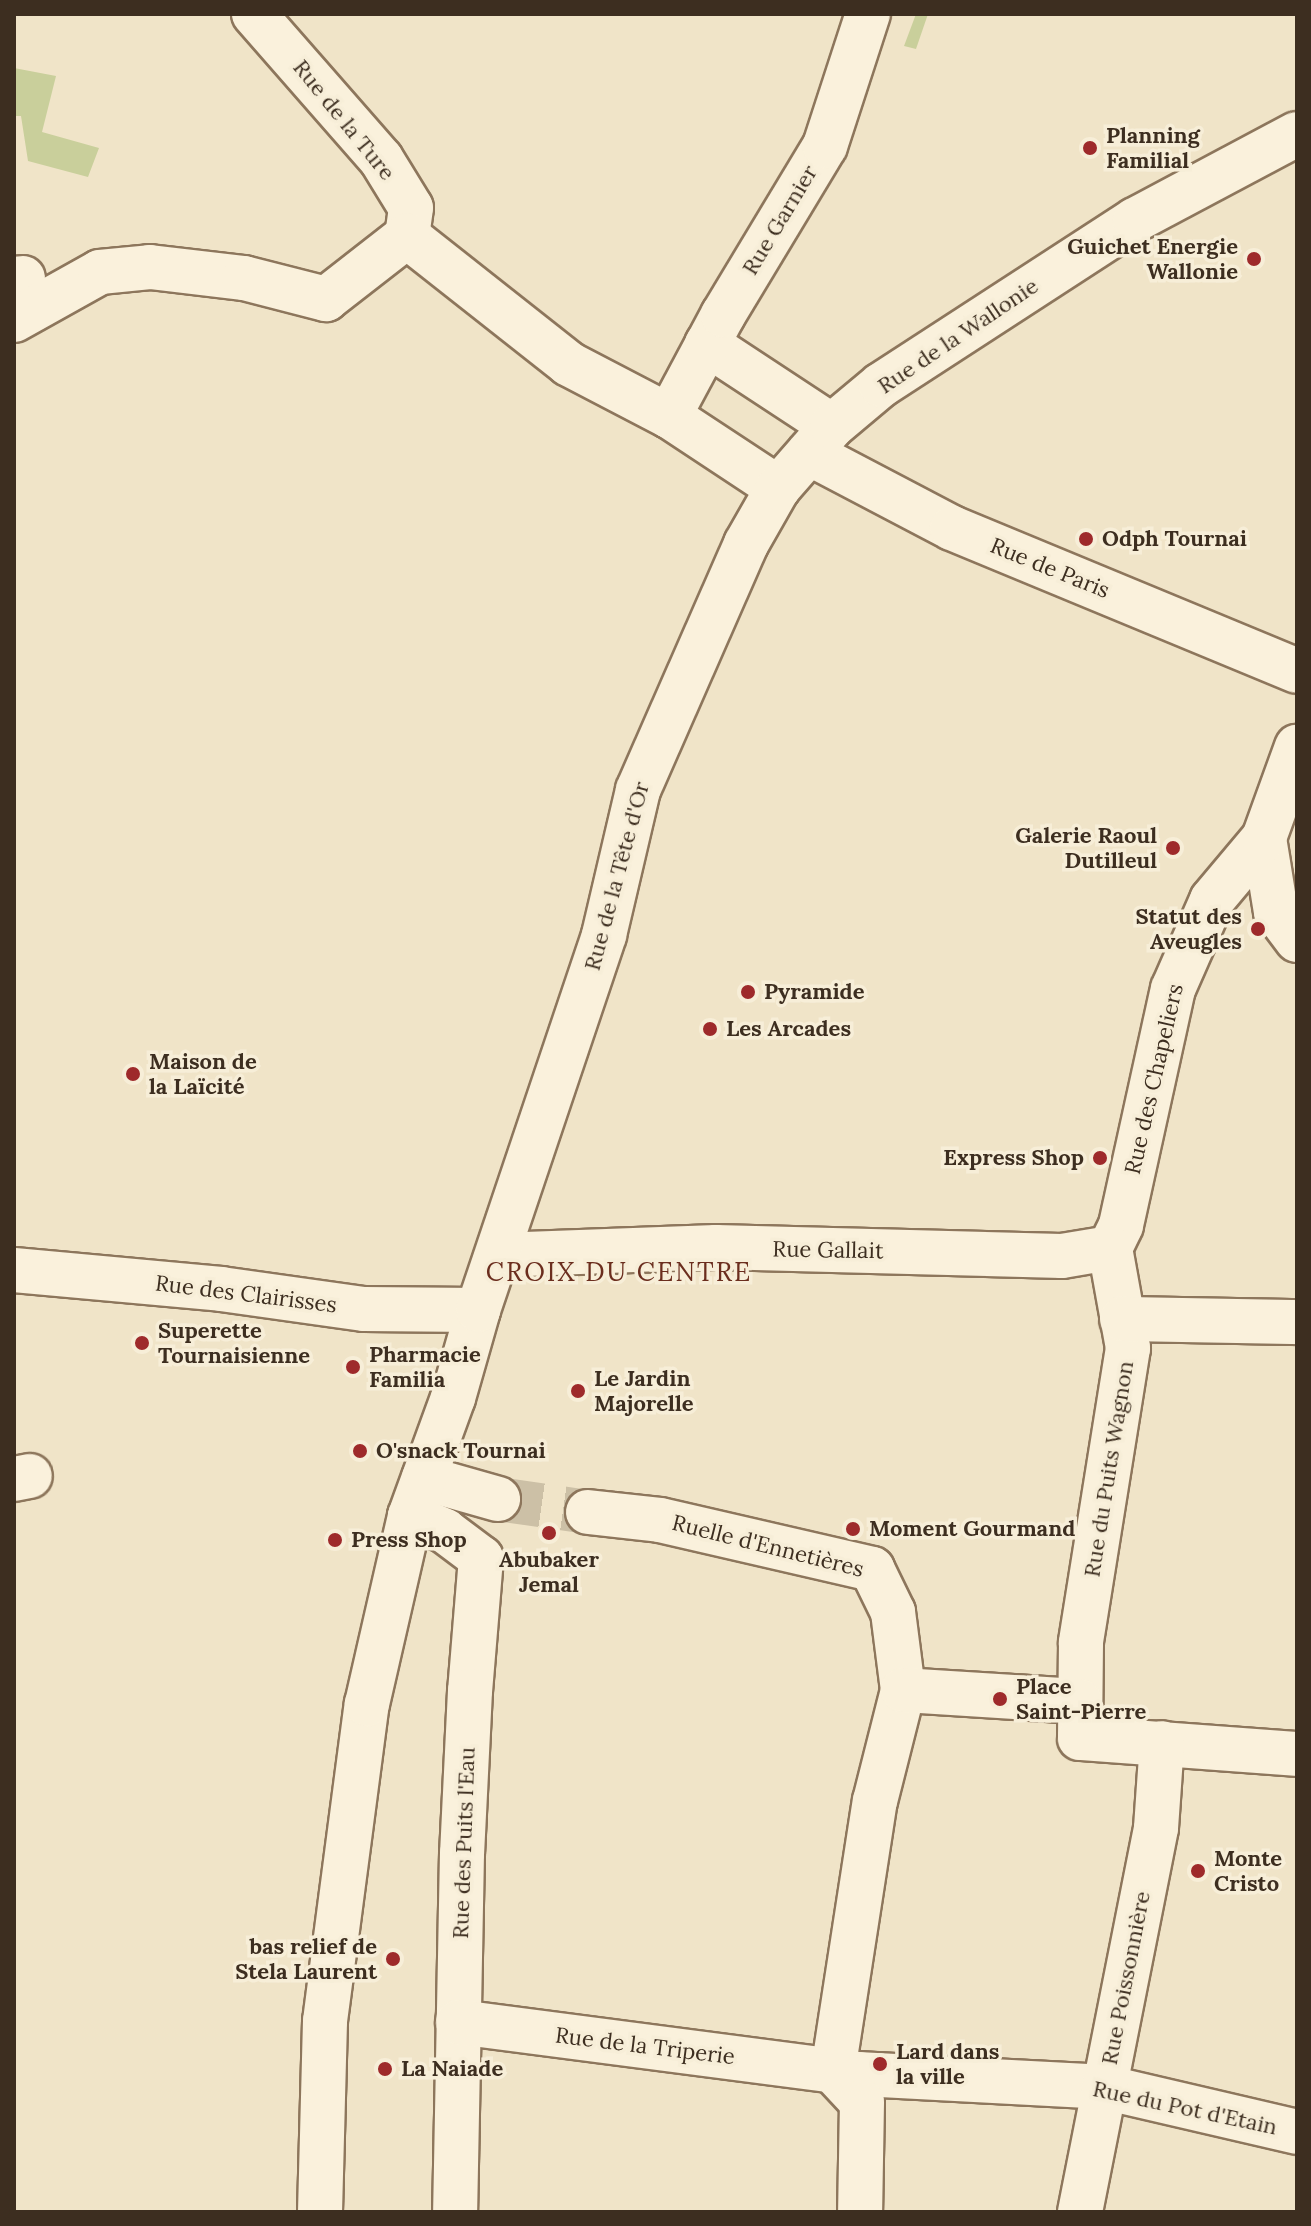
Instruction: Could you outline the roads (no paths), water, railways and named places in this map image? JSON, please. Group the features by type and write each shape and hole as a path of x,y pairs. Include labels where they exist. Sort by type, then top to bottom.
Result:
{"street":[{"name":"Rue Garnier","path":"669,416 707,344 825,146 860,16"},
{"name":"Rue de la Ture","path":"272,20 381,159 411,208 407,236"},
{"name":"Rue de la Wallonie","path":"820,439 881,385 1135,220 1297,134"},
{"path":"14,320 100,272 150,267 244,278 326,299 407,236 569,364 669,416 778,488"},
{"name":"Rue de Paris","path":"707,344 820,439 952,528 1297,671"},
{"name":"Rue de la Tête d'Or","path":"478,1310 604,935 638,790 746,544 778,488 820,439"},
{"name":"Rue des Chapeliers","path":"1110,1248 1121,1225 1173,989 1212,900 1264,838 1297,747"},
{"path":"1264,838 1276,912 1297,940"},
{"name":"Rue Gallait","path":"498,1255 716,1247 1062,1256 1110,1248"},
{"name":"Rue du Puits Wagnon","path":"1080,1701 1081,1643 1128,1348 1110,1248"},
{"name":"Rue des Clairisses","path":"14,1270 221,1289 364,1309 478,1310"},
{"path":"321,2203 325,2021 367,1704 417,1497 458,1383 478,1310"},
{"path":"1122,1319 1297,1322"},
{"path":"417,1497 498,1499"},
{"name":"Rue des Puits l'Eau","path":"417,1497 445,1531 481,1558 469,1706 455,2212"},
{"name":"Ruelle d'Ennetières","path":"588,1512 660,1520 872,1569 893,1612 903,1690"},
{"path":"860,2212 862,2102 833,2071 875,1801 903,1690 1080,1701 1080,1738 1297,1754"},
{"name":"Rue Poissonnière","path":"1080,2212 1156,1828 1148,1742"},
{"name":"Rue de la Triperie","path":"458,2022 833,2071"},
{"name":"Rue du Pot d'Etain","path":"833,2071 1104,2087 1297,2132"}],"tunnel":[{"path":"498,1499 588,1512"}],"place":[{"name":"Planning Familial","path":"1090,148"},
{"name":"Guichet Energie Wallonie","path":"1254,259"},
{"name":"Odph Tournai","path":"1086,539"},
{"name":"Galerie Raoul Dutilleul","path":"1173,848"},
{"name":"Statut des Aveugles","path":"1258,929"},
{"name":"Pyramide","path":"748,992"},
{"name":"Les Arcades","path":"710,1029"},
{"name":"Maison de la Laïcité","path":"133,1074"},
{"name":"Express Shop","path":"1100,1158"},
{"name":"Superette Tournaisienne","path":"142,1343"},
{"name":"Pharmacie Familia","path":"353,1367"},
{"name":"Le Jardin Majorelle","path":"578,1391"},
{"name":"O'snack Tournai","path":"360,1451"},
{"name":"Moment Gourmand","path":"853,1529"},
{"name":"Abubaker Jemal","path":"549,1533"},
{"name":"Press Shop","path":"335,1540"},
{"name":"Place Saint-Pierre","path":"1000,1699"},
{"name":"Monte Cristo","path":"1198,1871"},
{"name":"bas relief de Stela Laurent","path":"393,1959"},
{"name":"Lard dans la ville","path":"880,2064"},
{"name":"La Naiade","path":"385,2069"}],"district":[{"name":"CROIX DU CENTRE","path":"619,1272"}]}
